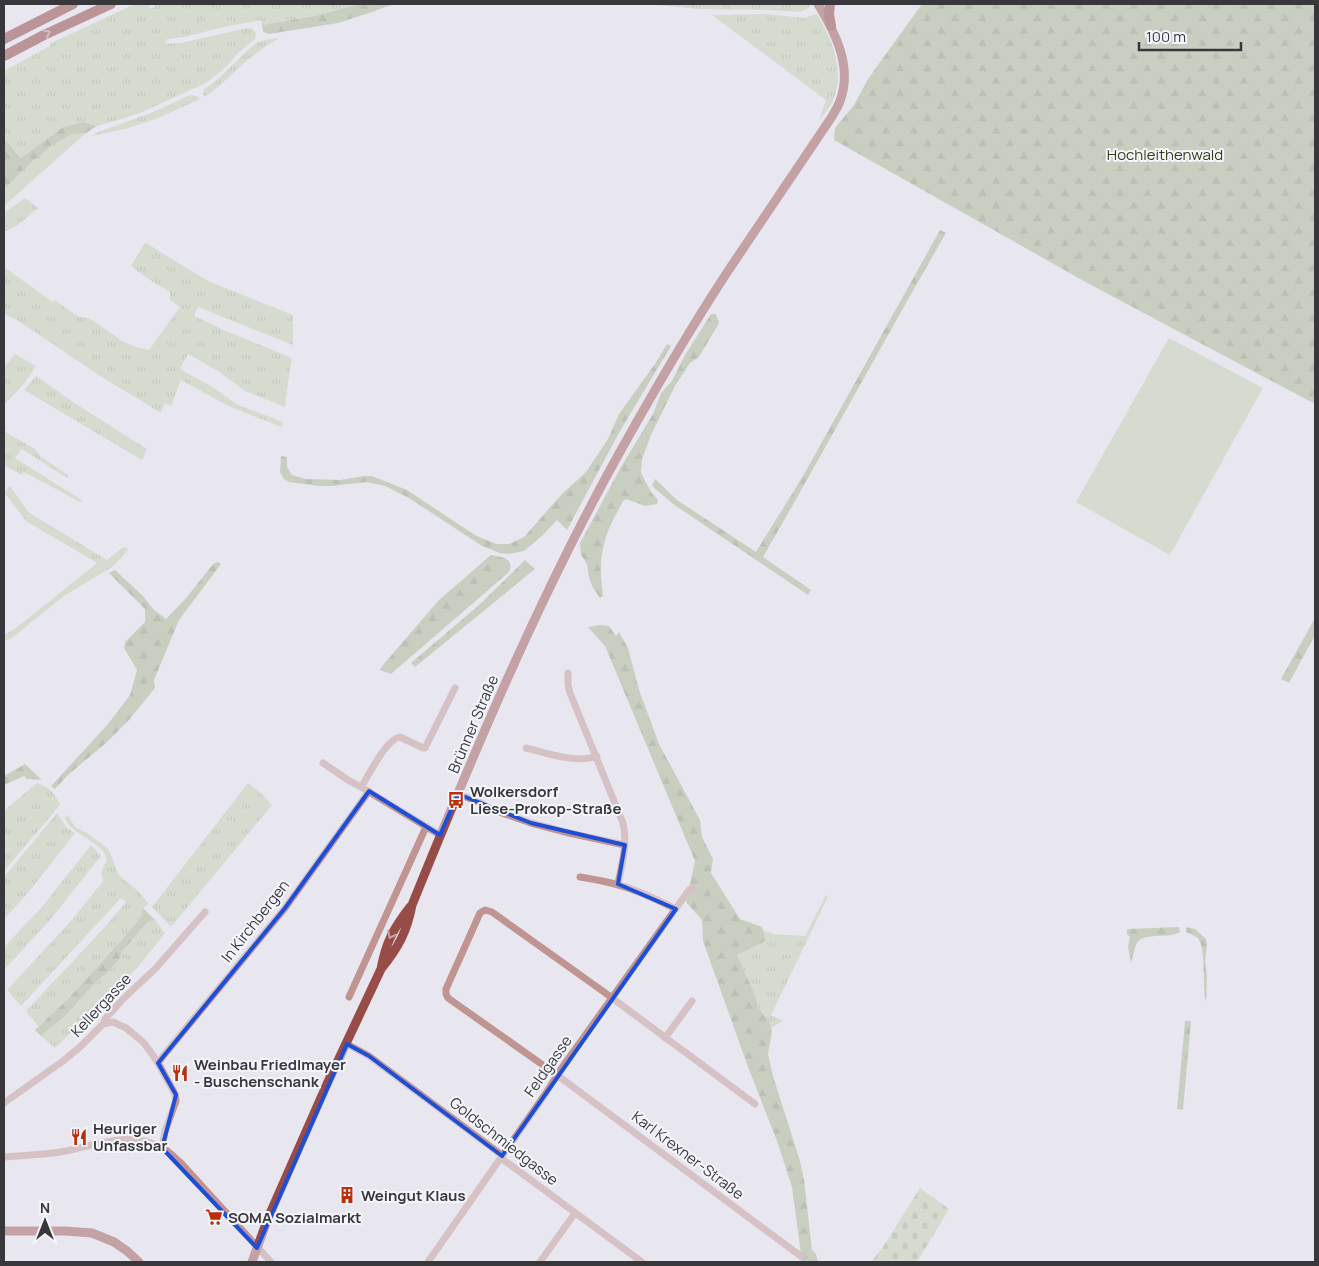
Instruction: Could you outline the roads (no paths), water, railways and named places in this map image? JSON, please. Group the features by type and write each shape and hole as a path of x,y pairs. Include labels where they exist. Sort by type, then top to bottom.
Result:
{"highway":[{"path":"4,39 73,4"},
{"path":"4,56 44,34 111,4"},
{"path":"830,4 830,26"}],"main road":[{"path":"818,4 830,26"},
{"name":"Brünner Straße","path":"252,1262 268,1218 327,1084 381,969 403,938 410,919 412,905 440,835 520,651 573,540 619,454 682,346 727,273 837,108 844,85 844,70 840,47 830,26"},
{"path":"4,1231 65,1230 92,1233 114,1242 139,1262"}],"street":[{"path":"568,673 569,688 623,823 625,845 618,884"},
{"path":"361,786 396,737 400,737 423,748 428,745 455,688"},
{"path":"526,748 584,759 596,756"},
{"path":"323,763 440,835"},
{"name":"In Kirchbergen","path":"158,1063 285,908 369,791"},
{"path":"458,794 479,802 488,808 531,823 625,845"},
{"path":"349,997 426,827"},
{"path":"580,877 618,884 676,909"},
{"name":"Feldgasse","path":"428,1262 557,1075 689,890 693,888"},
{"name":"Karl Krexner-Straße","path":"612,999 492,912 485,910 480,913 446,989 448,998 557,1075 802,1257"},
{"name":"Kellergasse","path":"4,1103 80,1047 156,968 205,912"},
{"path":"612,999 754,1104"},
{"path":"665,1038 692,1001"},
{"path":"103,1024 113,1022 126,1028 143,1042 158,1063 175,1094 176,1099 165,1130 162,1148"},
{"name":"Goldschmiedgasse","path":"346,1044 369,1056 502,1156 505,1161 642,1262"},
{"path":"4,1156 52,1153 127,1139 150,1142 166,1150 182,1164 271,1262"},
{"path":"540,1262 575,1213"}],"place":[{"name":"Wolkersdorf Liese-Prokop-Straße","path":"456,800"},
{"name":"Weinbau Friedlmayer - Buschenschank","path":"180,1073"},
{"name":"Heuriger Unfassbar","path":"79,1137"},
{"name":"Weingut Klaus","path":"347,1195"},
{"name":"SOMA Sozialmarkt","path":"214,1217"}],"park label":[{"name":"Hochleithenwald","path":"1165,154"}]}
